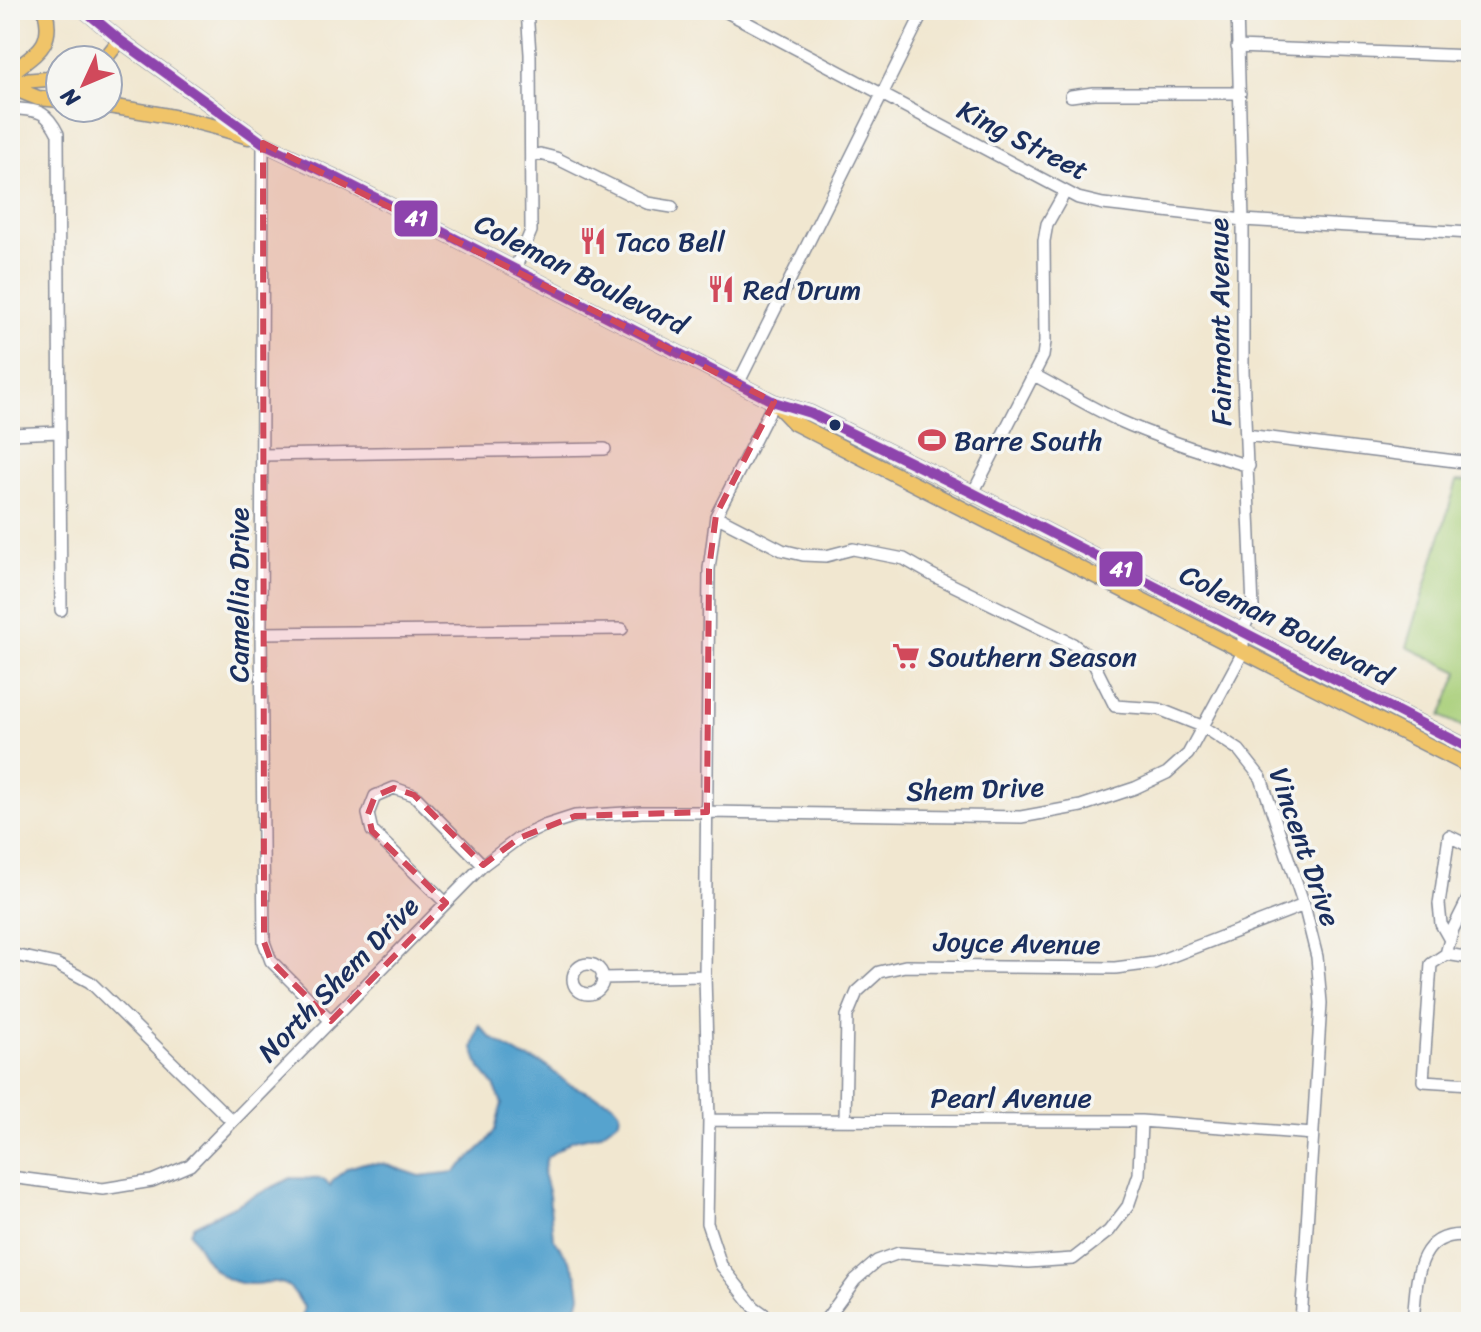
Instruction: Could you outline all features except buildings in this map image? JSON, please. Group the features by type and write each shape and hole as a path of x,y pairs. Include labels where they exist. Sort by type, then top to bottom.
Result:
{"main road":[{"path":"10,74 41,49 45,42 48,22 45,10"},
{"name":"Coleman Boulevard","path":"84,10 120,40 263,143 774,402 805,411 973,493 1471,749"},
{"path":"117,44 120,40"},
{"path":"10,84 44,80"},
{"path":"10,84 44,99"},
{"path":"124,108 214,125 263,143"},
{"name":"Coleman Boulevard","path":"774,402 794,423 967,508 1471,767"},
{"path":"1113,583 1214,627 1243,630"},
{"path":"1243,652 1279,658 1348,692 1371,698"}],"street":[{"path":"515,269 531,231 527,10"},
{"name":"King Street","path":"723,10 1078,198 1103,204 1243,220 1471,233"},
{"path":"738,384 924,10"},
{"name":"Fairmont Avenue","path":"1237,10 1243,348 1253,608 1243,630"},
{"path":"1237,47 1471,56"},
{"path":"1071,96 1093,93 1240,93"},
{"path":"10,108 40,111 51,121 58,134 61,610"},
{"name":"Camellia Drive","path":"263,143 261,633 264,942 271,961 331,1021"},
{"path":"531,156 540,154 556,158 647,203 672,207"},
{"path":"973,493 1041,363 1045,342 1044,241 1047,224 1065,192"},
{"path":"1034,375 1120,421 1204,453 1249,466"},
{"path":"774,402 716,516 709,569 705,976 709,1120 707,1223 721,1265 754,1307 775,1322"},
{"path":"10,434 59,432"},
{"path":"1246,435 1471,463"},
{"path":"262,455 605,449"},
{"name":"Vincent Drive","path":"716,516 782,550 803,555 826,556 853,549 904,559 1073,644 1091,658 1115,706 1159,709 1204,727 1239,750 1261,778 1304,905 1317,957 1321,1003 1301,1322"},
{"path":"261,633 622,629"},
{"name":"Shem Drive","path":"707,812 1021,817 1081,806 1135,788 1167,773 1188,754 1243,652 1243,630"},
{"path":"446,903 372,831 368,814 375,796 394,788 414,795 483,865"},
{"name":"North Shem Drive","path":"10,1177 103,1189 152,1181 190,1165 483,865 519,838 575,816 707,812"},
{"path":"1450,940 1441,924 1439,904 1449,836 1471,847"},
{"path":"1471,893 1446,954 1431,964 1423,1081 1471,1084"},
{"name":"Joyce Avenue","path":"845,1120 847,1016 857,992 879,972 905,966 1115,968 1154,963 1304,905"},
{"path":"10,954 56,964 90,982 232,1121"},
{"path":"1446,954 1471,958"},
{"path":"602,978 705,976"},
{"name":"Pearl Avenue","path":"709,1120 1141,1121 1313,1134"},
{"path":"824,1322 855,1280 877,1261 899,1253 1028,1262 1073,1259 1109,1231 1128,1206 1139,1174 1141,1121"},
{"path":"1413,1322 1418,1272 1426,1251 1443,1239 1471,1236"}],"highlighted area":[{"path":"263,143 774,402 716,515 709,569 707,812 575,816 519,838 483,865 414,795 394,788 375,796 368,814 372,831 446,903 331,1021 271,961 264,942"}],"green space":[{"path":"1457,481 1471,482 1471,731 1441,716 1459,672 1407,647"}],"water":[{"path":"479,1025 490,1037 521,1056 544,1064 568,1084 613,1103 620,1112 619,1120 600,1134 573,1140 547,1157 543,1173 549,1195 553,1238 577,1276 580,1295 573,1322 304,1322 304,1307 284,1284 241,1283 221,1275 214,1268 190,1232 193,1226 291,1178 323,1179 330,1186 348,1168 364,1163 384,1164 420,1176 455,1172 487,1142 495,1130 502,1103 494,1085 480,1068 473,1048"}],"transit line":[{"name":"41","path":"84,10 120,40 263,143 774,402 810,413 973,493 1471,749"}],"place":[{"name":"Taco Bell","path":"593,241"},
{"name":"Red Drum","path":"721,289"},
{"name":"Barre South","path":"932,440"},
{"name":"Southern Season","path":"906,656"}]}
